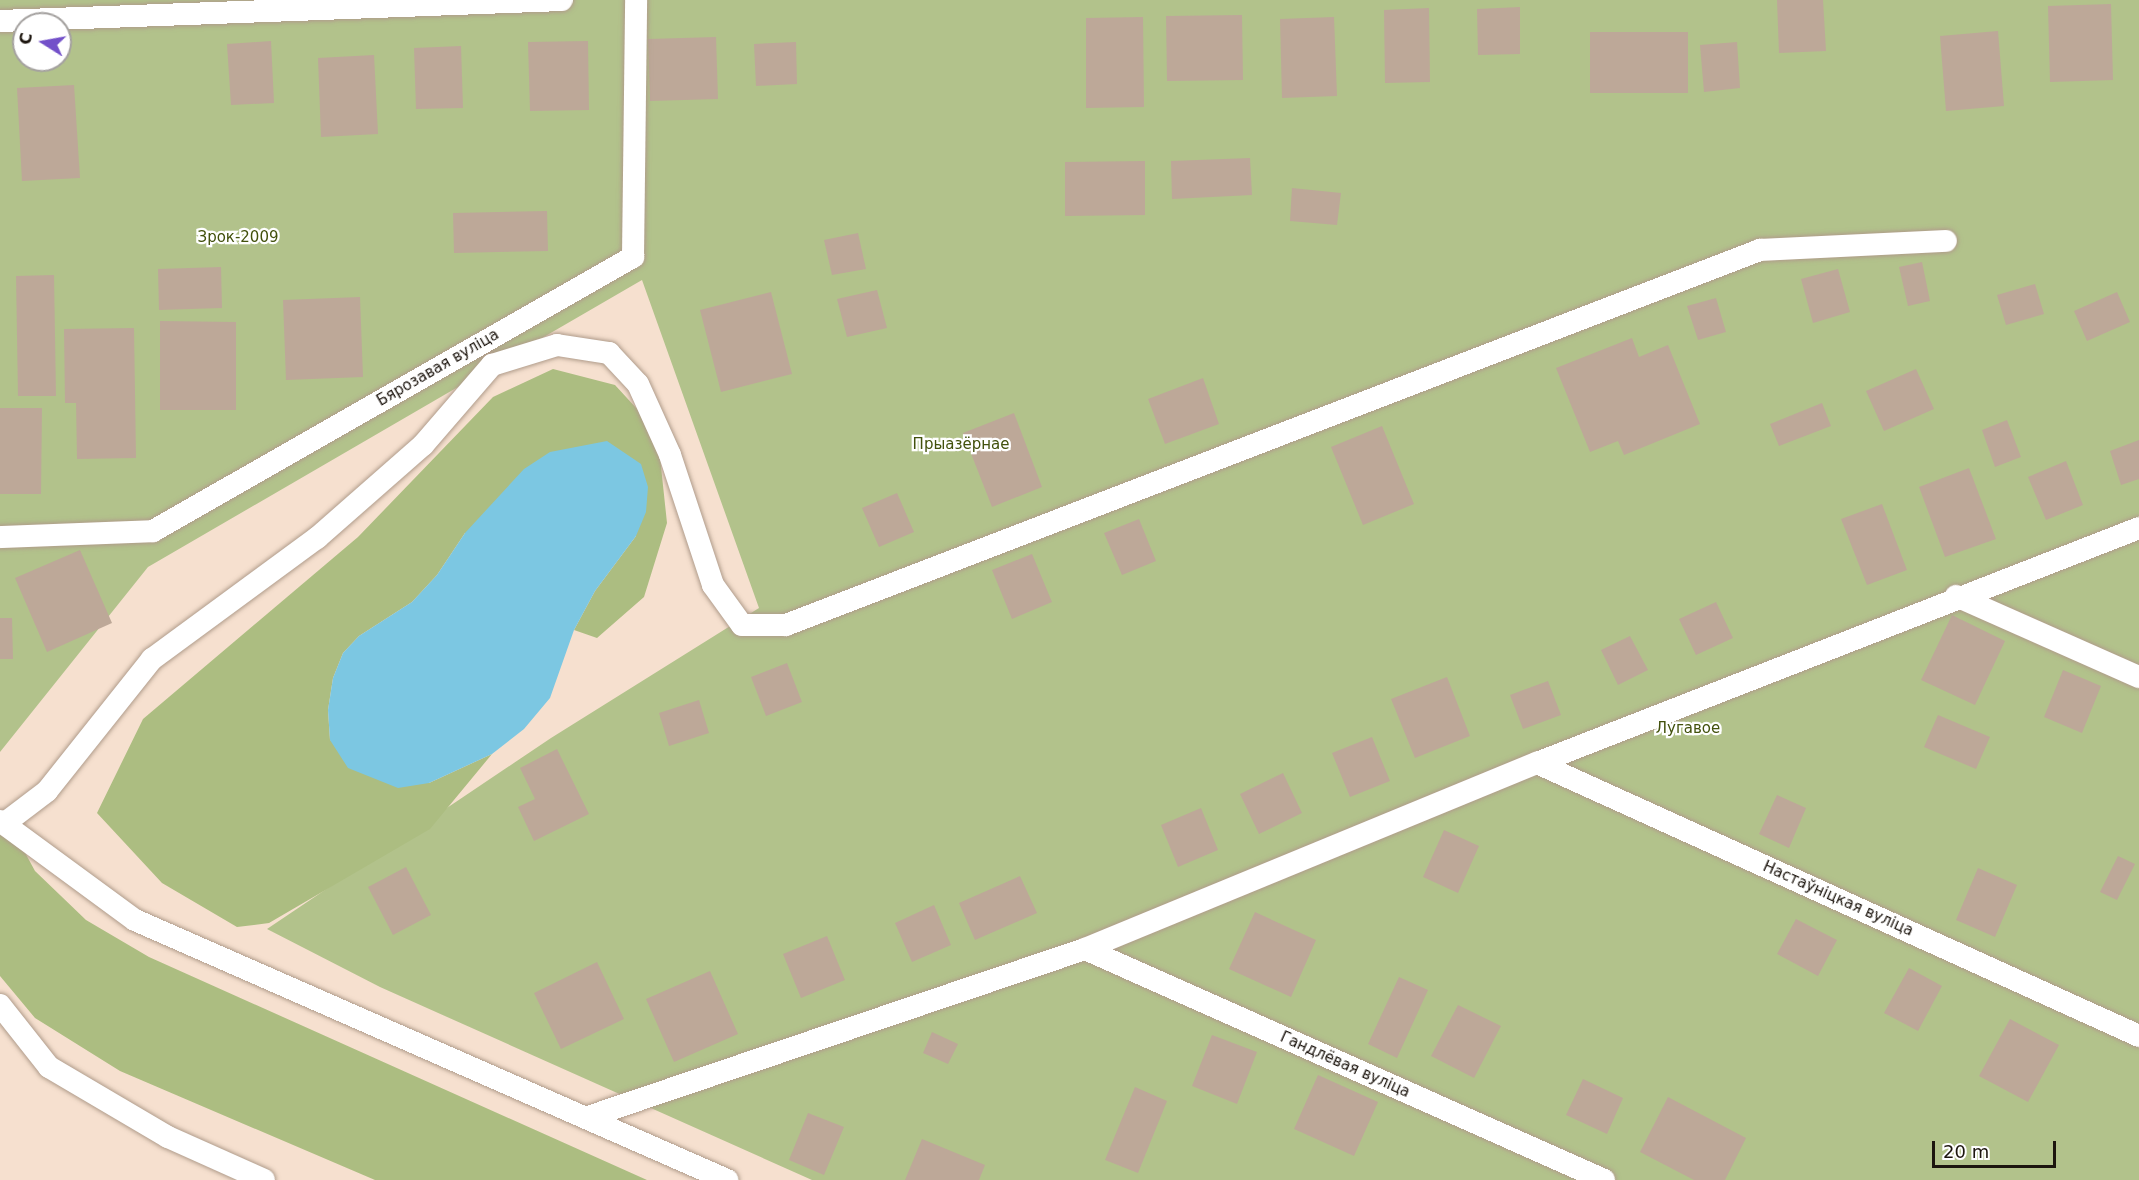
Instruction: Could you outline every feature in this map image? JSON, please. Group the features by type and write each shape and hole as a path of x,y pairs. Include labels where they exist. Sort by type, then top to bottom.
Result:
{"lane":[{"path":"0,21 562,0"},
{"name":"Бярозавая вуліца","path":"0,537 153,531 633,257 636,0"},
{"path":"727,1180 588,1117 135,921 3,822 47,791 152,659 317,538 423,445 492,365 557,345 609,352 638,384 670,455 713,585 742,625 786,625 1760,250 1946,241"},
{"path":"588,1117 1085,950 1537,762 1956,596 2139,528"},
{"path":"1956,596 2139,677"},
{"name":"Настаўніцкая вуліца","path":"1537,762 2139,1036"},
{"name":"Гандлёвая вуліца","path":"1085,950 1604,1180"},
{"path":"0,1005 50,1067 168,1137 264,1180"}],"green space":[{"path":"0,0 2139,0 2139,1180 812,1180 380,987 267,929 551,738 759,608 642,280 148,567 0,752"},
{"path":"553,369 615,385 638,410 660,457 667,523 644,597 597,638 574,630 595,591 636,536 465,533 437,575 412,602 359,636 343,653 333,678 328,710 330,740 429,783 492,754 430,829 269,923 237,927 162,883 97,813 143,719 358,537 493,397"},
{"path":"0,835 22,847 35,871 86,920 149,957 647,1180 375,1180 120,1071 35,1018 0,976"}],"water":[{"path":"607,441 641,464 648,487 646,512 636,536 595,591 574,630 550,698 524,729 492,754 429,783 398,788 348,768 330,740 328,710 333,678 343,653 359,636 412,602 437,575 465,533 524,469 550,452"}],"building":[{"path":"1777,0 1823,0 1826,51 1779,53"},
{"path":"2111,4 2113,80 2050,82 2048,6"},
{"path":"1520,7 1520,54 1478,55 1477,9"},
{"path":"1429,8 1430,82 1385,83 1384,10"},
{"path":"1242,15 1243,80 1167,81 1166,16"},
{"path":"1143,17 1144,107 1086,108 1086,18"},
{"path":"1334,17 1337,96 1282,98 1280,19"},
{"path":"1998,31 2004,106 1946,111 1940,36"},
{"path":"1590,32 1688,32 1688,93 1590,93"},
{"path":"716,37 718,99 650,101 648,39"},
{"path":"271,41 274,103 231,105 227,44"},
{"path":"588,41 589,110 530,111 528,42"},
{"path":"796,42 797,84 756,86 754,44"},
{"path":"1737,42 1740,88 1704,92 1700,45"},
{"path":"461,46 463,108 416,109 414,48"},
{"path":"374,55 378,134 321,137 318,58"},
{"path":"74,85 80,178 22,181 17,88"},
{"path":"1250,158 1252,195 1172,199 1171,161"},
{"path":"1145,161 1145,215 1065,216 1065,162"},
{"path":"1292,188 1341,193 1337,225 1290,221"},
{"path":"547,211 548,251 454,253 453,213"},
{"path":"858,233 866,269 832,275 824,240"},
{"path":"1922,262 1930,301 1908,306 1899,267"},
{"path":"221,267 222,308 159,310 158,269"},
{"path":"1838,269 1850,312 1813,323 1801,279"},
{"path":"54,275 56,396 18,396 16,276"},
{"path":"2035,284 2044,314 2006,325 1997,295"},
{"path":"877,290 887,328 847,337 837,299"},
{"path":"771,292 792,374 721,392 700,310"},
{"path":"2117,292 2130,322 2087,341 2074,311"},
{"path":"360,297 363,377 286,380 283,300"},
{"path":"1716,298 1726,332 1698,340 1687,306"},
{"path":"160,321 236,322 236,410 160,410"},
{"path":"134,328 136,458 77,459 76,403 65,403 64,329"},
{"path":"1632,338 1639,357 1668,345 1700,424 1624,455 1618,441 1590,452 1556,368"},
{"path":"1916,369 1934,409 1884,431 1866,391"},
{"path":"1203,378 1219,424 1165,444 1148,399"},
{"path":"1822,403 1831,426 1779,446 1770,424"},
{"path":"0,408 42,408 41,494 0,494"},
{"path":"1014,413 1042,487 992,507 963,433"},
{"path":"2007,420 2021,457 1995,467 1982,430"},
{"path":"1382,426 1414,504 1363,525 1331,447"},
{"path":"2139,440 2139,479 2121,485 2110,451"},
{"path":"2066,461 2083,505 2046,520 2028,477"},
{"path":"1969,468 1996,539 1945,557 1919,487"},
{"path":"897,493 914,532 879,547 862,508"},
{"path":"1882,504 1907,570 1867,585 1841,519"},
{"path":"1139,519 1156,561 1122,575 1104,533"},
{"path":"80,550 112,623 47,652 15,578"},
{"path":"1032,554 1052,602 1012,619 992,570"},
{"path":"1716,602 1733,638 1696,655 1679,619"},
{"path":"1952,615 2005,641 1975,705 1921,680"},
{"path":"0,618 12,618 13,659 0,659"},
{"path":"1630,636 1648,670 1618,685 1601,650"},
{"path":"787,663 802,702 766,716 751,677"},
{"path":"2063,670 2101,686 2082,733 2044,717"},
{"path":"1447,677 1470,736 1415,758 1391,699"},
{"path":"1548,681 1561,715 1523,729 1510,695"},
{"path":"699,700 709,733 669,746 659,713"},
{"path":"1938,715 1990,737 1976,769 1924,747"},
{"path":"1372,737 1390,781 1350,797 1332,753"},
{"path":"557,749 589,814 534,841 518,807 535,799 520,768"},
{"path":"1283,773 1302,813 1259,834 1240,794"},
{"path":"1777,795 1806,808 1789,848 1759,834"},
{"path":"1201,808 1218,850 1178,867 1161,825"},
{"path":"1444,830 1479,846 1458,893 1423,877"},
{"path":"2118,856 2135,864 2117,900 2100,892"},
{"path":"406,867 431,915 393,935 368,887"},
{"path":"1978,868 2017,885 1995,937 1956,920"},
{"path":"1020,876 1037,913 975,940 959,903"},
{"path":"934,905 951,945 912,962 895,923"},
{"path":"1255,912 1316,940 1291,997 1229,969"},
{"path":"1796,919 1837,940 1818,976 1777,954"},
{"path":"827,936 845,980 801,998 783,954"},
{"path":"597,962 624,1019 561,1049 534,993"},
{"path":"1909,968 1942,986 1918,1031 1884,1013"},
{"path":"710,971 738,1034 674,1062 646,999"},
{"path":"1399,977 1428,990 1397,1058 1368,1044"},
{"path":"1458,1005 1501,1026 1474,1078 1431,1056"},
{"path":"2010,1019 2059,1045 2028,1102 1979,1076"},
{"path":"932,1032 958,1044 948,1064 923,1053"},
{"path":"1212,1035 1257,1052 1237,1104 1192,1086"},
{"path":"1318,1075 1378,1102 1354,1156 1294,1129"},
{"path":"1583,1079 1623,1098 1607,1134 1566,1115"},
{"path":"1135,1087 1167,1101 1138,1173 1105,1160"},
{"path":"1668,1097 1746,1138 1725,1180 1694,1180 1640,1152"},
{"path":"808,1113 844,1127 824,1175 789,1160"},
{"path":"922,1139 985,1165 979,1180 905,1180"}],"park label":[{"name":"Зрок-2009","path":"238,238"},
{"name":"Прыазёрнае","path":"961,445"},
{"name":"Лугавое","path":"1688,729"}]}
